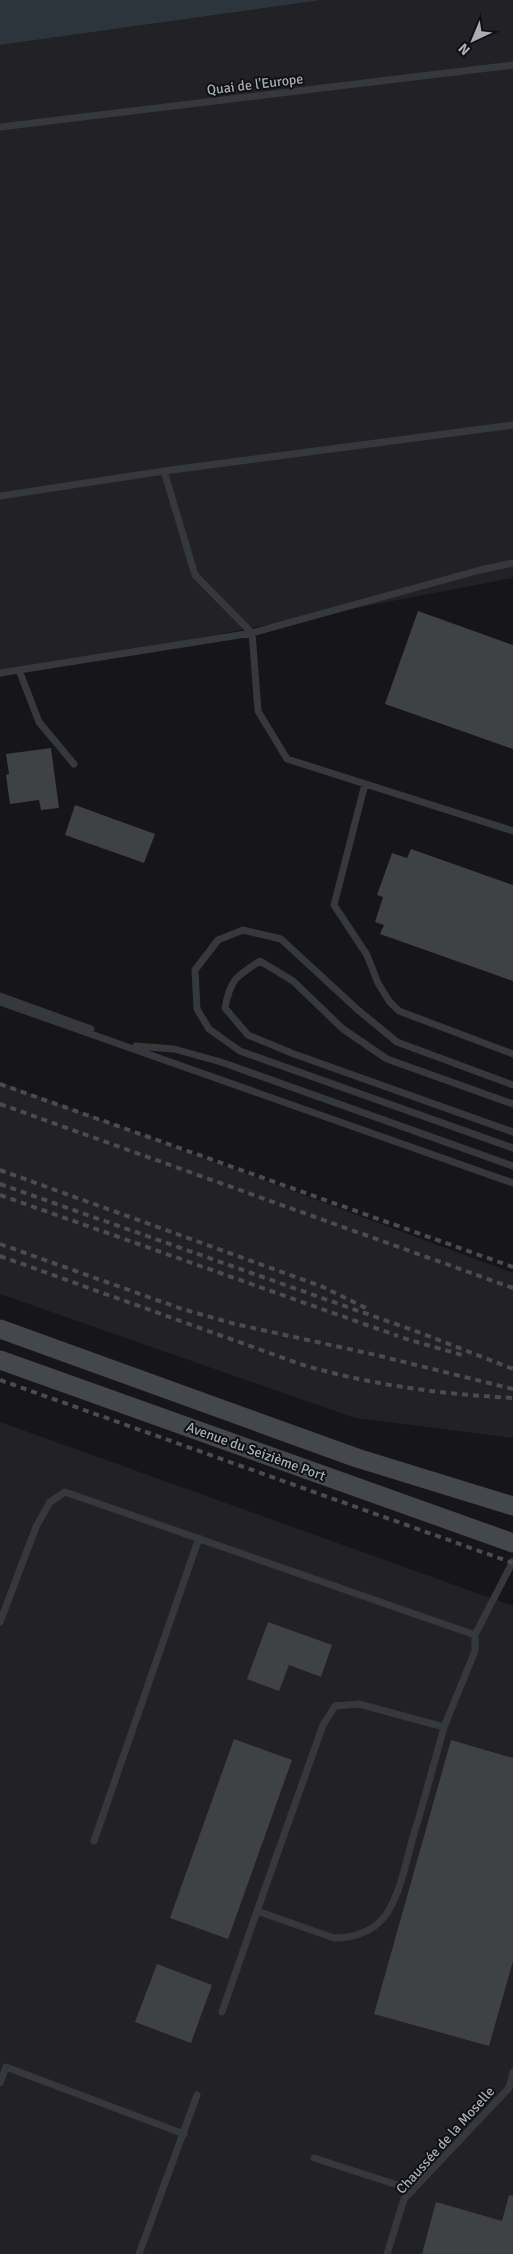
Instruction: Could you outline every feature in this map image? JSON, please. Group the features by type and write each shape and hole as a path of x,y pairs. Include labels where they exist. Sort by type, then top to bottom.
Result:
{"main road":[{"name":"Avenue du Seizième Port","path":"0,1329 357,1458 513,1506"},
{"name":"Avenue du Seizième Port","path":"0,1360 513,1543"}],"lane":[{"name":"Quai de l'Europe","path":"0,127 513,65"},
{"path":"0,496 164,471 513,425"},
{"path":"164,471 195,575 252,633 258,711 287,759 513,831"},
{"path":"0,673 252,633 513,563"},
{"path":"18,670 39,722 74,764"},
{"path":"365,784 334,905 367,955 378,983 389,1001 399,1011 513,1054"},
{"path":"513,1085 398,1042 358,1010 281,939 243,930 218,940 195,970 197,1010 209,1030 240,1051 513,1148"},
{"path":"513,1104 387,1059 343,1029 293,981 260,961 241,973 229,988 225,1008 248,1035 294,1054 513,1132"},
{"path":"0,996 139,1049 174,1048 221,1062 513,1166"},
{"path":"0,1002 139,1049 513,1183"},
{"path":"0,1622 36,1528 50,1502 65,1492 475,1635"},
{"path":"94,1841 199,1538"},
{"path":"257,1911 334,1938 346,1938 360,1934 379,1922 391,1904 406,1865 444,1727 475,1651 475,1635 513,1561"},
{"path":"222,2012 323,1725 335,1706 360,1704 444,1727"},
{"path":"0,2084 6,2067 184,2134"},
{"name":"Chaussée de la Moselle","path":"387,2254 404,2199 509,2088 513,2072"},
{"path":"139,2254 197,2095"},
{"path":"314,2158 413,2190"}],"shaded area":[{"path":"0,0 322,0 0,45"},
{"path":"322,0 513,0 513,578 0,676 0,45"},
{"path":"0,1082 513,1273 513,1438 355,1418 0,1294"},
{"path":"0,1422 513,1606 513,2254 0,2254"}],"building":[{"path":"418,611 513,645 513,749 385,704"},
{"path":"51,748 59,808 41,810 39,800 10,804 6,775 9,774 6,754"},
{"path":"75,805 155,834 144,863 65,835"},
{"path":"411,849 513,885 513,981 380,934 384,925 375,922 383,897 377,895 392,853 407,858"},
{"path":"268,1622 332,1645 321,1677 289,1665 279,1691 247,1679"},
{"path":"234,1739 292,1760 228,1939 170,1918"},
{"path":"451,1740 513,1758 513,1961 489,2046 374,2014"},
{"path":"157,1964 212,1985 191,2043 135,2022"},
{"path":"509,2195 513,2196 513,2254 422,2254 436,2202 502,2221"}],"railway":[{"path":"0,1084 513,1267"},
{"path":"0,1104 513,1288"},
{"path":"0,1170 323,1287 366,1308"},
{"path":"0,1184 421,1333 513,1369"},
{"path":"0,1195 398,1336"},
{"path":"0,1244 182,1309 235,1324 376,1355 513,1389"},
{"path":"0,1256 300,1364 379,1383 459,1394 513,1398"},
{"path":"403,1338 462,1355"},
{"path":"0,1380 513,1563"}]}
